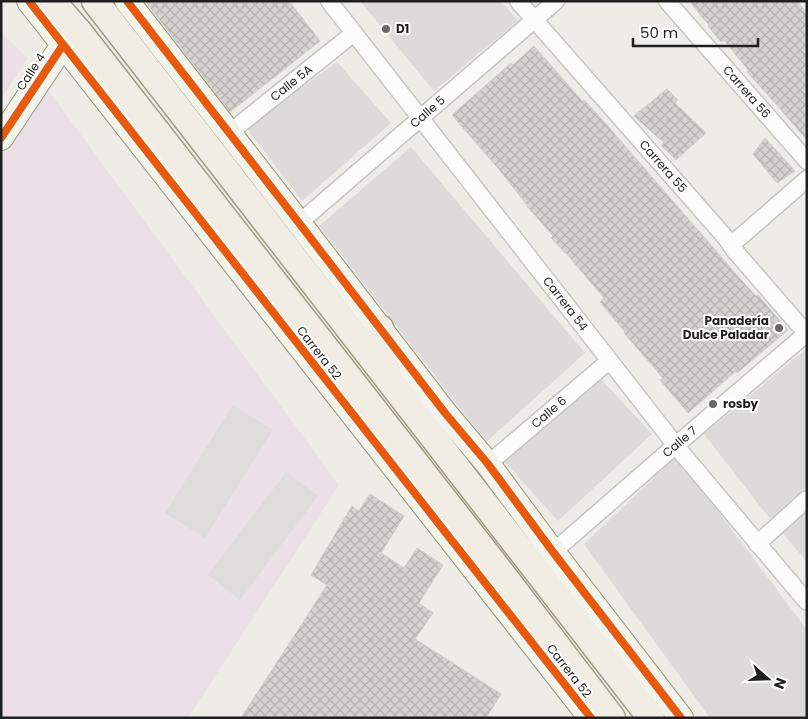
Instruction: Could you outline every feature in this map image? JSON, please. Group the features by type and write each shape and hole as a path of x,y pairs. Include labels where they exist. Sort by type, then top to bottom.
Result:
{"main road":[{"name":"Carrera 52","path":"52,1 79,32 492,561 605,716"},
{"path":"95,1 651,718"},
{"path":"380,328 389,380"},
{"path":"466,558 492,561"},
{"path":"635,697 665,718"}],"street":[{"name":"Carrera 52","path":"28,1 466,558 605,716"},
{"path":"127,1 445,413 488,464 681,718"},
{"name":"Carrera 54","path":"329,1 609,361 757,544 807,602"},
{"name":"Carrera 55","path":"518,1 806,333"},
{"name":"Calle 5","path":"299,222 556,1"},
{"name":"Carrera 56","path":"666,1 807,160"},
{"name":"Calle 5A","path":"229,133 354,33"},
{"name":"Calle 4","path":"1,138 63,45"},
{"path":"731,245 807,179"},
{"name":"Calle 7","path":"554,552 806,333"},
{"name":"Calle 6","path":"488,464 609,361"},
{"path":"757,544 807,499"}],"shaded area":[{"path":"360,1 501,1 518,21 434,91"},
{"path":"1,33 28,58 1,99"},
{"path":"337,62 391,123 302,201 246,127"},
{"path":"42,82 339,485 188,718 1,718 1,146"},
{"path":"411,147 585,353 486,442 319,226"},
{"path":"807,348 807,487 770,519 704,434"},
{"path":"601,379 652,434 558,521 504,461"},
{"path":"233,405 273,430 205,538 165,513"},
{"path":"677,456 807,630 807,718 710,718 584,544"},
{"path":"286,472 318,496 240,600 208,575"},
{"path":"807,506 807,562 779,529"}],"building":[{"path":"145,1 289,1 320,41 230,112"},
{"path":"689,1 797,1 807,13 807,140 747,72 749,71 724,40 721,42"},
{"path":"534,46 583,102 584,100 599,116 743,282 756,296 758,295 788,330 737,373 736,371 688,413 660,380 663,378 600,302 604,298 551,238 553,236 452,115 511,63 513,65"},
{"path":"667,89 678,100 675,103 706,133 676,160 661,145 664,143 634,116"},
{"path":"765,138 795,171 777,183 753,154"},
{"path":"370,494 404,516 381,553 404,568 417,548 443,565 419,603 433,613 415,639 501,694 486,718 241,718 327,585 311,575 352,506 359,511"}],"cycle path":[{"path":"29,1 591,718"},
{"path":"127,1 445,413 488,464 681,718"},
{"path":"1,138 63,45"}],"place":[{"name":"D1","path":"386,29"},
{"name":"Panadería Dulce Paladar","path":"779,328"},
{"name":"rosby","path":"713,404"}]}
